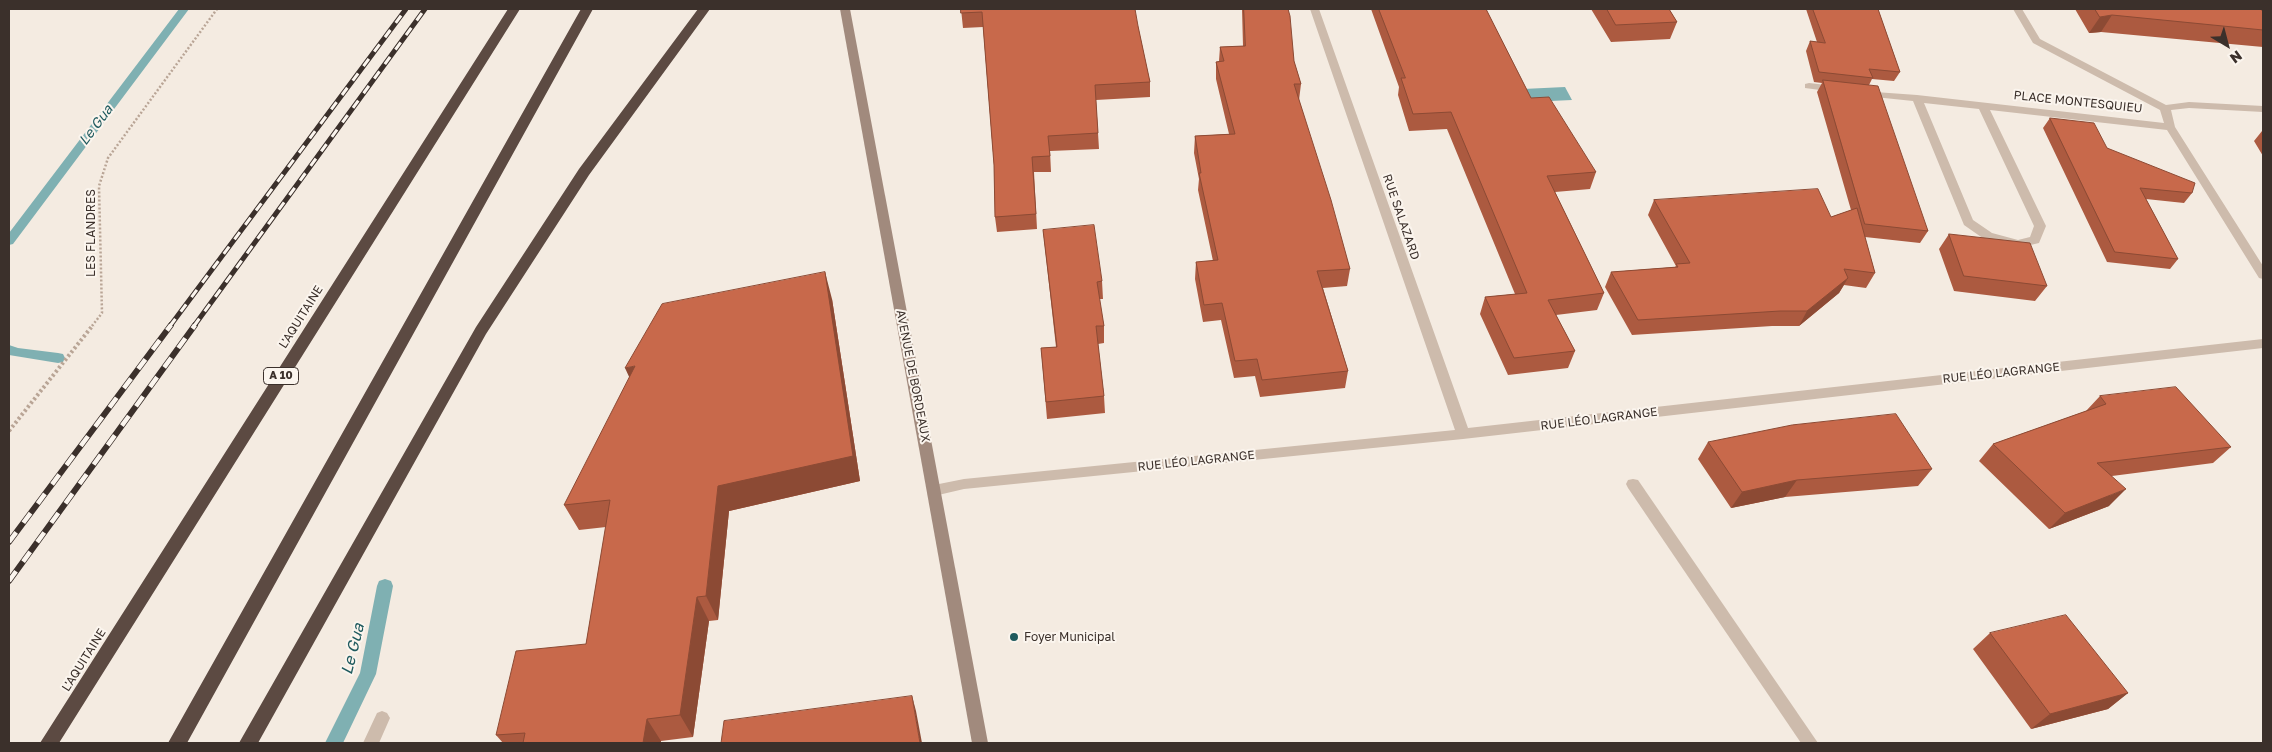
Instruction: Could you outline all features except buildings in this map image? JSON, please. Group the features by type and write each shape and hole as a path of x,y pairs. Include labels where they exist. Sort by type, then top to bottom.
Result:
{"highway":[{"name":"L'AQUITAINE","path":"49,743 514,9"},
{"path":"178,743 588,9"},
{"path":"248,743 481,331 584,172 704,9"}],"main road":[{"name":"AVENUE DE BORDEAUX","path":"845,9 980,743"}],"street":[{"name":"RUE SALAZARD","path":"1314,9 1463,434"},
{"path":"2018,9 2036,41 2165,108 2189,104 2263,109"},
{"name":"PLACE MONTESQUIEU","path":"1809,86 2170,126"},
{"path":"1917,98 1968,222 1988,236 2018,244 2035,240 2040,226 1983,106"},
{"path":"2165,108 2170,126 2263,275"},
{"name":"RUE LÉO LAGRANGE","path":"934,490 964,484 1463,434 2263,344"},
{"path":"1633,484 1810,743"},
{"path":"371,743 382,718"}],"path":[{"name":"LES FLANDRES","path":"9,432 102,313 100,186 108,158 217,9"}],"water":[{"path":"1565,87 1572,100 1529,102 1523,89"}],"waterway":[{"name":"Le Gua","path":"9,241 184,9"},
{"name":"Le Gua","path":"9,350 17,353 58,358"},
{"name":"Le Gua","path":"334,743 368,674 385,586"}],"railway":[{"path":"170,326 406,9"},
{"path":"194,326 425,9"},
{"path":"9,542 171,325"},
{"path":"9,581 195,325"}],"place":[{"name":"Foyer Municipal","path":"1014,637"}]}
